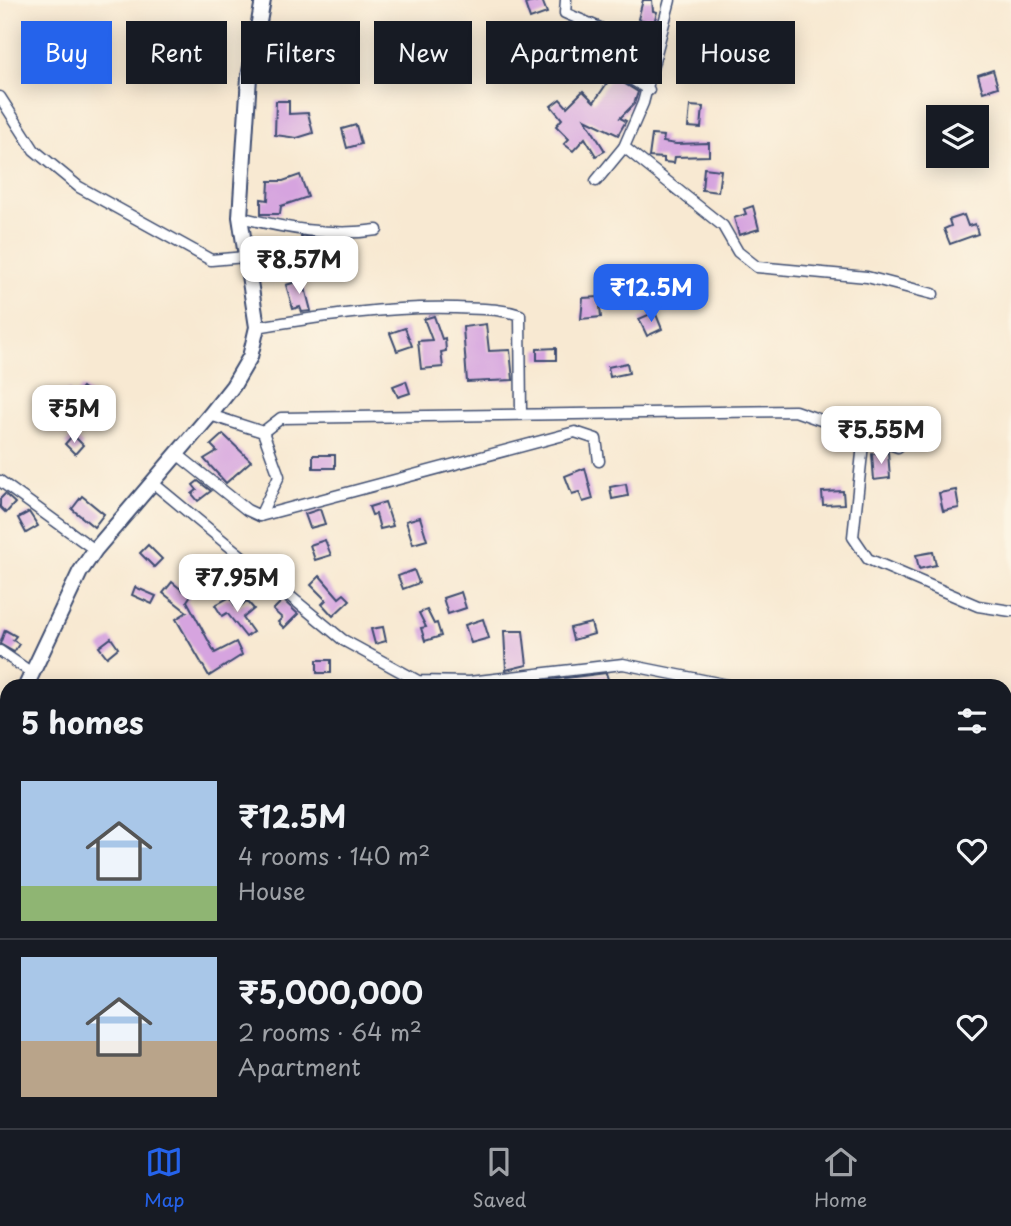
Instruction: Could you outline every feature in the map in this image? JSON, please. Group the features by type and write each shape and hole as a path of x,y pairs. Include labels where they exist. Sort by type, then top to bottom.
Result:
{"main road":[{"path":"29,679 80,572 95,550 210,415 233,386 250,356 257,327 240,217 249,77 263,0"}],"street":[{"path":"566,0 565,13 600,29 600,61 649,90"},
{"path":"596,181 624,147 649,90 670,0"},
{"path":"0,97 34,150 79,187 211,260 245,257"},
{"path":"624,147 723,226 738,252 757,267 867,277 933,294"},
{"path":"240,217 286,228 355,233 377,230"},
{"path":"257,327 352,311 430,307 502,309 520,315 521,414"},
{"path":"263,432 281,418 795,411 898,447"},
{"path":"210,415 263,432"},
{"path":"260,516 279,476 263,432"},
{"path":"177,454 247,510 260,516 575,432 596,439 599,461"},
{"path":"864,435 853,537 868,559 978,606 1011,611"},
{"path":"0,481 95,550"},
{"path":"153,483 342,640 414,679"},
{"path":"0,651 29,679"},
{"path":"495,679 623,664 698,679"}],"building":[{"path":"542,0 547,13 530,19 525,4"},
{"path":"643,0 652,0 653,11 657,12 655,21 638,19"},
{"path":"993,70 998,87 983,92 978,75"},
{"path":"606,84 625,84 638,92 634,104 620,118 626,121 618,135 585,119 605,151 596,156 585,138 573,151 564,144 569,139 556,126 562,119 551,106 560,99 567,107 583,91 594,102"},
{"path":"276,101 289,101 289,114 308,113 313,133 297,138 275,135"},
{"path":"690,106 703,107 701,128 688,127"},
{"path":"356,125 361,144 347,148 342,129"},
{"path":"652,135 664,136 663,142 676,144 709,143 709,156 675,157 674,163 664,162 664,158 649,157"},
{"path":"704,168 721,170 718,192 702,190"},
{"path":"300,175 308,197 281,206 280,214 261,214 261,199 268,200 269,181 283,181"},
{"path":"753,206 759,229 739,235 734,218 746,214 744,209"},
{"path":"964,215 968,226 975,224 978,234 950,244 944,229 951,226 949,220"},
{"path":"301,237 329,239 333,253 321,256 320,252 305,255"},
{"path":"303,280 311,311 302,312 300,307 293,309 286,285"},
{"path":"599,297 601,317 581,319 583,298"},
{"path":"655,312 662,329 647,336 639,319"},
{"path":"434,316 442,339 445,338 446,351 441,352 443,367 421,369 418,341 432,340 424,319"},
{"path":"486,324 489,351 510,350 513,380 467,382 463,327"},
{"path":"405,328 412,346 397,351 390,333"},
{"path":"556,348 556,360 537,360 537,349"},
{"path":"627,363 629,373 610,377 608,367"},
{"path":"406,381 410,393 398,397 393,386"},
{"path":"82,387 92,395 78,412 58,397 68,389 74,397"},
{"path":"223,434 251,461 226,483 204,459 217,451 211,445"},
{"path":"73,435 83,445 75,454 65,444"},
{"path":"826,436 845,436 846,446 827,447"},
{"path":"888,452 890,478 874,480 872,454"},
{"path":"313,455 335,455 335,468 313,468"},
{"path":"585,468 593,499 583,502 579,492 572,494 565,476"},
{"path":"198,481 211,491 198,501 192,494 197,490 193,485"},
{"path":"626,484 628,496 612,499 610,487"},
{"path":"956,490 959,508 943,511 939,493"},
{"path":"843,491 844,504 823,505 822,492"},
{"path":"5,494 15,503 6,513 0,507 0,499"},
{"path":"82,496 104,514 94,527 72,509"},
{"path":"385,502 393,526 380,529 376,514 372,515 369,507"},
{"path":"320,509 325,524 310,528 305,514"},
{"path":"29,512 38,526 26,533 18,518"},
{"path":"420,517 427,540 413,544 406,521"},
{"path":"325,540 331,555 315,560 310,545"},
{"path":"148,545 162,559 154,567 140,553"},
{"path":"933,552 936,565 919,569 916,555"},
{"path":"414,570 419,583 403,589 398,576"},
{"path":"320,576 339,598 344,594 350,600 333,616 322,604 326,600 311,585"},
{"path":"172,582 183,591 186,587 193,592 187,601 215,653 236,642 242,655 209,676 176,619 187,612 163,593"},
{"path":"135,587 156,596 152,604 132,595"},
{"path":"461,592 466,608 448,614 443,598"},
{"path":"230,597 237,609 247,601 254,609 243,618 253,632 246,637 227,613 222,616 215,605"},
{"path":"283,600 298,614 284,628 278,622 282,618 273,610"},
{"path":"427,610 434,624 437,623 441,636 425,641 421,628 426,627 419,613"},
{"path":"483,619 489,638 471,643 465,625"},
{"path":"591,623 594,634 573,640 570,628"},
{"path":"383,627 386,641 375,644 371,629"},
{"path":"5,630 16,636 13,640 19,644 14,652 0,644"},
{"path":"504,631 523,631 527,665 506,670"},
{"path":"111,638 118,648 107,657 99,647"},
{"path":"317,660 331,660 331,673 317,673"},
{"path":"606,673 608,679 558,679"}]}
